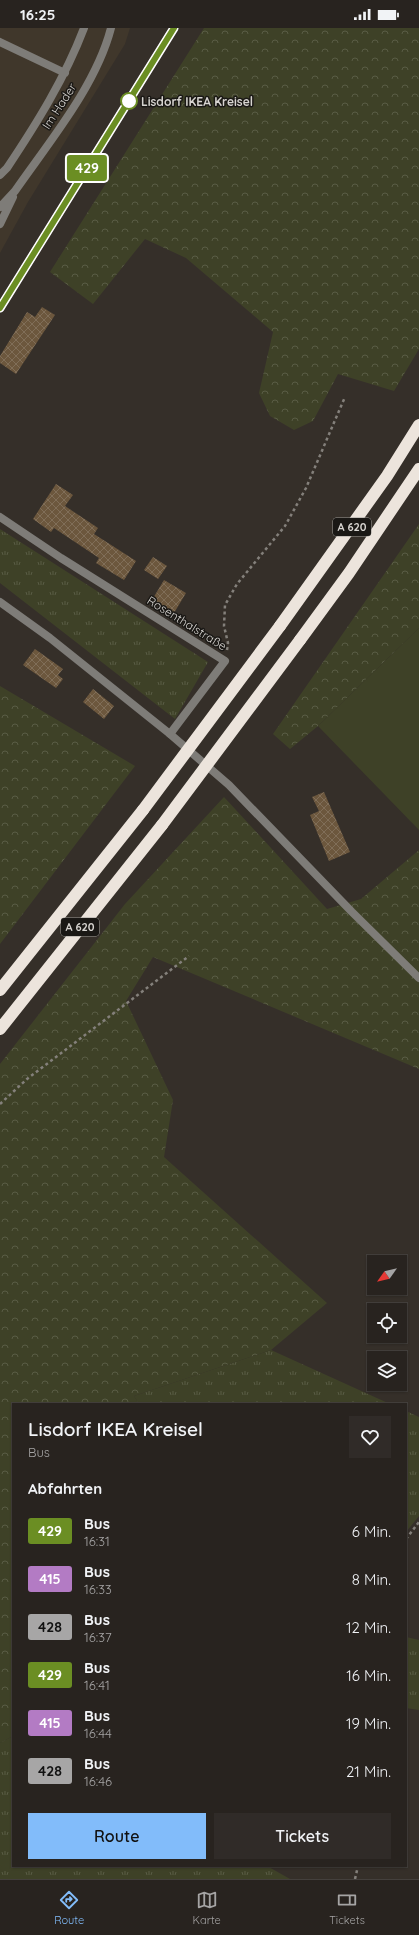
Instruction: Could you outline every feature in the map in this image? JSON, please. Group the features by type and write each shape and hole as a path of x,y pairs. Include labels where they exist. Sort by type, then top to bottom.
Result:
{"highway":[{"name":"A 620","path":"0,990 143,810 280,626 387,476 419,425"},
{"name":"A 620","path":"0,1029 162,826 349,573 419,469"}],"main road":[{"path":"0,308 174,28"}],"street":[{"path":"0,175 7,168 28,136 65,73 84,28"},
{"name":"Im Hader","path":"0,207 15,191 91,78 106,48 111,28"},
{"name":"Im Hader","path":"0,42 65,73"},
{"name":"Im Hader","path":"0,224 15,191"},
{"name":"Rosenthalstraße","path":"0,517 61,558 225,660 170,734"},
{"path":"0,602 50,638 170,734 229,785 352,912 419,978"}],"path":[{"path":"225,660 228,643 224,626 225,605 237,584 285,526 309,481 345,397"},
{"path":"0,1104 27,1079 189,956"},
{"path":"407,1538 419,1522"},
{"path":"355,1879 358,1867"}],"shaded area":[{"path":"0,28 130,28 125,44 28,202 0,253"}],"green space":[{"path":"204,28 419,28 419,349 394,391 338,374 313,421 294,430 270,416 259,393 273,332 186,258 145,239 93,304 50,272"},
{"path":"419,524 419,628 318,726 290,749 273,734"},
{"path":"0,529 208,662 175,719 0,583"},
{"path":"419,628 419,830 318,726"},
{"path":"0,686 135,766 0,944"},
{"path":"224,797 327,909 361,899 419,850 419,1069 153,957 126,1001 173,1100 164,1157 327,1303 271,1350 134,1396 138,1403 12,1403 12,1737 0,1743 0,1064 125,904"},
{"path":"271,1350 388,1403 138,1403 134,1396"},
{"path":"407,1411 419,1417 419,1516 407,1531"},
{"path":"407,1637 419,1640 419,1710 407,1708"},
{"path":"12,1737 12,1867 269,1867 290,1879 0,1879 0,1743"}],"building":[{"path":"42,307 55,315 16,374 0,363 0,356 27,312 35,317"},
{"path":"56,484 73,495 65,506 98,528 94,534 136,561 124,580 96,563 99,558 54,528 51,532 33,519"},
{"path":"153,557 167,566 158,579 144,570"},
{"path":"164,580 186,593 174,613 152,600"},
{"path":"35,649 63,669 58,675 63,679 56,688 23,665"},
{"path":"93,689 114,706 104,719 83,702"},
{"path":"324,792 350,852 329,861 310,815 319,811 312,797"}],"bus line":[{"name":"429","path":"0,308 174,28"}],"place":[{"name":"Lisdorf IKEA Kreisel","path":"129,101"}]}
